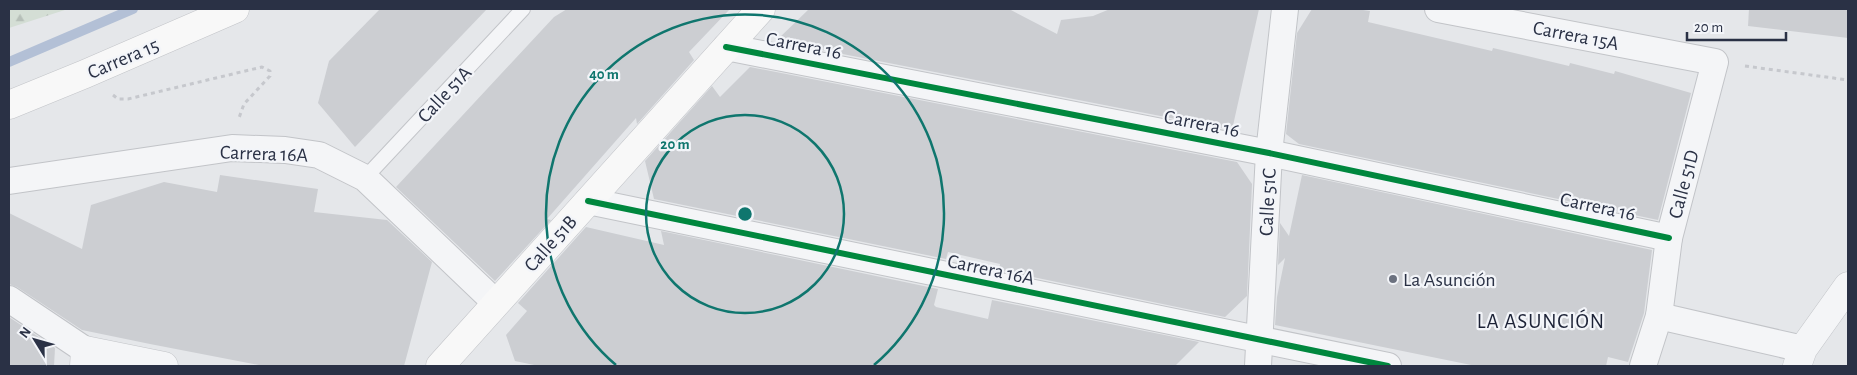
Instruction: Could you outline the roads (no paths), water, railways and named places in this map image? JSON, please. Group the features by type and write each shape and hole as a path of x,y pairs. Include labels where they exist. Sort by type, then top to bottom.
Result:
{"main road":[{"name":"Carrera 15","path":"9,105 86,74 235,9"},
{"name":"Calle 51B","path":"446,365 496,303 761,9"}],"street":[{"name":"Calle 51C","path":"1259,354 1269,152 1285,9"},
{"name":"Carrera 15A","path":"1438,9 1716,62"},
{"name":"Carrera 16","path":"726,47 1269,152 1669,238"},
{"name":"Calle 51D","path":"1643,366 1659,316 1669,238 1716,62"},
{"name":"Carrera 16A","path":"9,181 232,148 285,150 319,156 365,178 496,303"},
{"name":"Carrera 16A","path":"588,201 1259,354 1388,366"},
{"path":"1659,316 1800,358 1848,286"},
{"path":"9,298 84,358 164,366"}],"lane":[{"name":"Calle 51A","path":"365,178 522,9"}],"waterway":[{"path":"9,62 133,9"}],"place":[{"name":"La Asunción","path":"1393,279"}],"district":[{"name":"LA ASUNCIÓN","path":"1541,321"}]}
